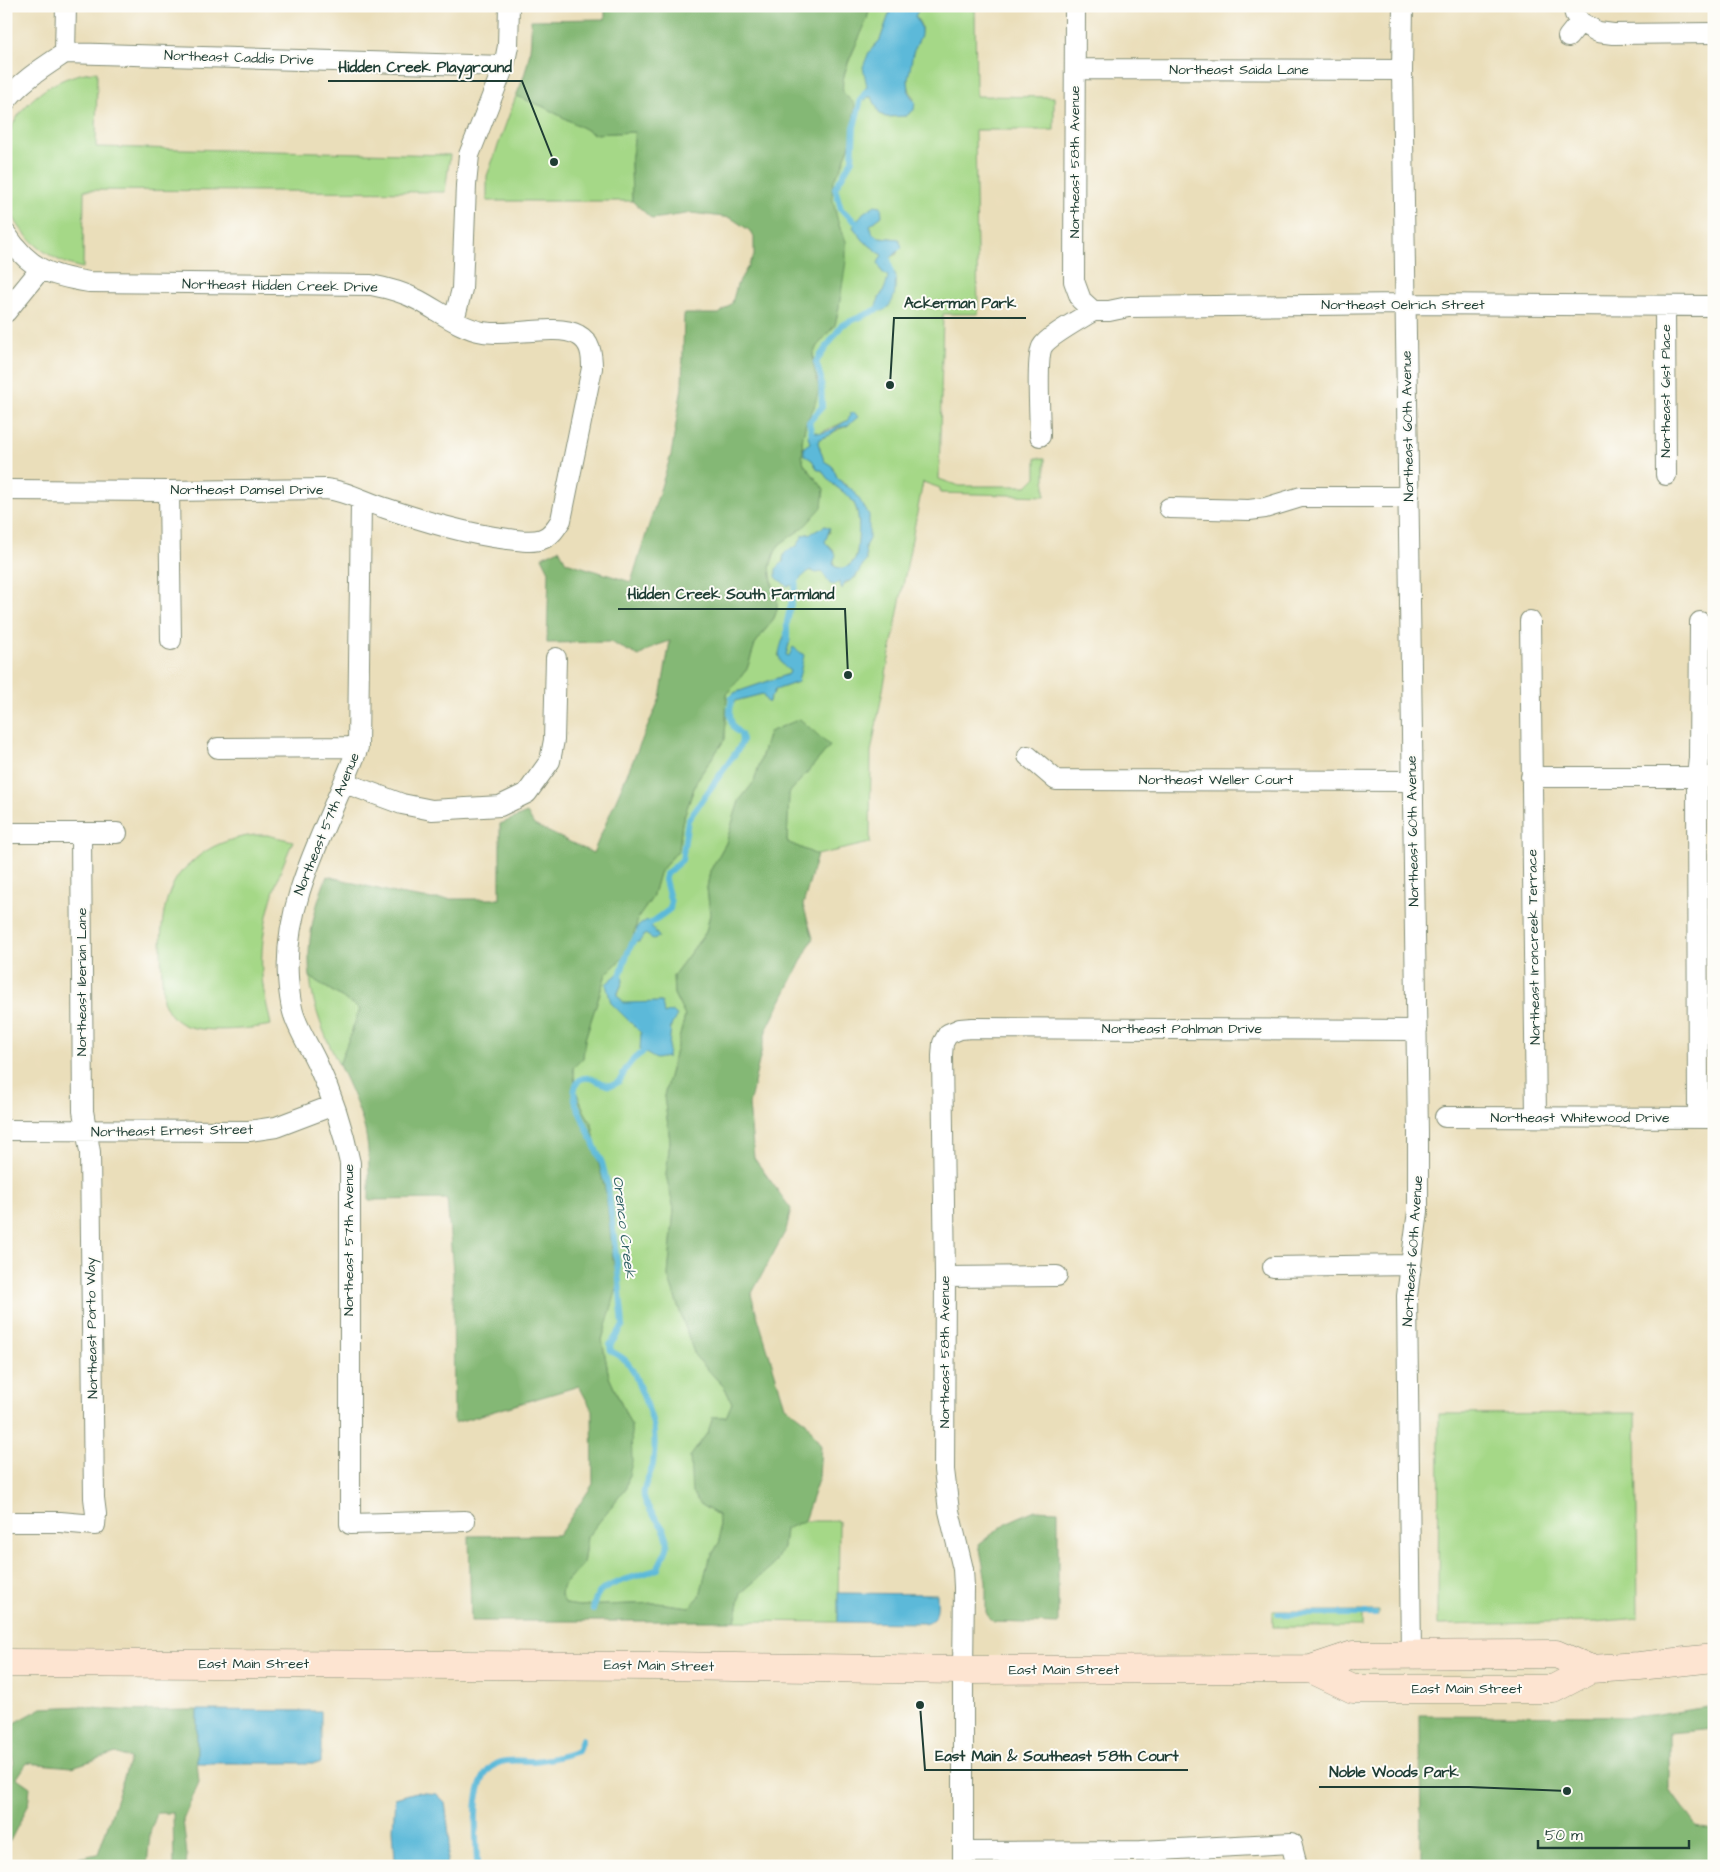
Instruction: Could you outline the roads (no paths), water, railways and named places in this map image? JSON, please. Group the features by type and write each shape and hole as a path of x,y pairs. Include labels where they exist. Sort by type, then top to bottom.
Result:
{"main road":[{"name":"East Main Street","path":"6,1663 664,1666 963,1670 1311,1669 1352,1655 1556,1654 1591,1669"},
{"name":"East Main Street","path":"1311,1669 1353,1689 1553,1689 1591,1669 1714,1658"}],"street":[{"path":"6,101 42,68 64,53 66,6"},
{"path":"454,320 462,289 469,155 504,66 508,46 509,6"},
{"name":"Northeast 58th Avenue","path":"1075,6 1074,281 1081,300 1093,311"},
{"name":"Northeast 60th Avenue","path":"1403,6 1402,70 1417,1030 1418,1211 1407,1296 1411,1655"},
{"path":"1574,22 1598,32 1613,34 1714,33"},
{"name":"Northeast Caddis Drive","path":"64,53 504,66"},
{"name":"Northeast Saida Lane","path":"1075,70 1402,70"},
{"name":"Northeast Hidden Creek Drive","path":"6,234 12,244 40,270 56,276 89,282 371,285 391,289 416,299 470,329 485,333 564,331 578,335 588,343"},
{"path":"6,312 40,270"},
{"name":"Northeast Oelrich Street","path":"1093,311 1109,311 1128,307 1405,304 1714,306"},
{"name":"Northeast 61st Place","path":"1665,306 1666,475"},
{"path":"1040,436 1039,360 1042,346 1052,337 1093,311"},
{"name":"Northeast Damsel Drive","path":"6,490 169,491 326,489 341,491 360,500 455,530 530,541 544,539 554,531 561,520 592,368 592,356 588,343"},
{"path":"169,491 171,640"},
{"path":"1169,508 1265,508 1301,497 1409,497"},
{"name":"Northeast 57th Avenue","path":"360,500 358,747 345,783 312,854 293,913 288,934 288,989 294,1017 318,1064 334,1105 344,1134 350,1163 350,1524 465,1521"},
{"name":"Northeast Ironcreek Terrace","path":"1530,621 1536,1117"},
{"path":"1700,622 1700,758 1705,777 1706,1118"},
{"path":"345,783 402,804 432,810 500,806 527,793 550,762 554,740 556,658"},
{"path":"218,748 358,747"},
{"name":"Northeast Weller Court","path":"1028,756 1056,780 1412,781"},
{"path":"1532,777 1705,777"},
{"path":"6,833 117,833"},
{"name":"Northeast Iberian Lane","path":"81,833 83,1111 87,1132"},
{"name":"Northeast Pohlman Drive","path":"948,1034 960,1029 972,1028 1417,1030"},
{"name":"Northeast 58th Avenue","path":"948,1034 943,1043 942,1056 945,1277 944,1470 949,1511 963,1569 963,1859"},
{"name":"Northeast Ernest Street","path":"6,1130 249,1132 276,1127 334,1105"},
{"name":"Northeast Whitewood Drive","path":"1445,1117 1706,1118"},
{"name":"Northeast Porto Way","path":"6,1522 96,1525 94,1498 90,1152 87,1132"},
{"path":"1273,1267 1410,1266"},
{"path":"945,1277 1057,1276"},
{"path":"963,1859 1291,1843 1297,1866"}],"water":[{"path":"892,6 899,6 910,10 912,6 925,6 919,9 915,16 921,27 921,35 913,53 908,80 909,93 915,102 914,110 906,116 886,117 880,114 872,97 867,97 865,101 861,95 867,86 863,67 869,52 880,40"},
{"path":"875,205 881,206 882,216 870,225 873,234 879,237 899,239 902,247 886,263 889,271 895,273 895,290 893,300 882,311 875,309 888,276 882,272 878,263 882,255 864,241 853,227 863,213"},
{"path":"854,412 858,417 847,426 838,428 830,435 819,439 818,443 824,461 832,466 843,484 854,491 869,515 869,539 865,546 866,561 853,579 845,582 842,589 839,582 834,585 830,584 822,572 816,573 810,570 793,585 787,586 776,577 776,569 783,562 784,554 797,546 803,535 812,533 825,526 830,528 825,542 836,555 833,562 836,567 847,567 856,557 859,523 855,505 847,495 830,481 822,470 818,470 812,460 804,455 804,447 810,443 808,436 812,430 821,433 830,430 848,420 851,413"},
{"path":"786,630 790,640 786,655 789,656 793,647 804,655 798,682 775,690 768,703 762,694 735,701 733,704 729,699 734,693 789,674 790,671 784,667 779,653"},
{"path":"647,920 659,937 653,939 645,934 639,942 636,942 637,927"},
{"path":"621,971 623,981 617,995 624,1003 662,1002 664,1014 672,1011 677,1015 671,1026 668,1057 656,1059 640,1050 641,1033 611,1003 606,984"},
{"path":"838,1593 937,1594 937,1612 933,1619 925,1623 838,1622"},
{"path":"197,1710 321,1711 321,1763 197,1763"},
{"path":"416,1792 437,1794 445,1802 450,1842 446,1865 420,1865 395,1859 393,1829 395,1798"}],"waterway":[{"name":"Orenco Creek","path":"861,227 841,209 835,188 852,160 854,127 861,99 866,92"},
{"name":"Orenco Creek","path":"887,252 892,279"},
{"name":"Orenco Creek","path":"813,439 809,422 822,407 821,378 816,362 842,325 885,306"},
{"name":"Orenco Creek","path":"787,641 787,622 798,574"},
{"name":"Orenco Creek","path":"619,979 635,938 670,909 671,903 665,880 666,874 682,860 688,820 742,741 741,734 734,727 731,718 730,708 732,698 735,697"},
{"name":"Orenco Creek","path":"593,1610 597,1596 606,1588 620,1581 658,1569 668,1541 663,1528 646,1504 644,1497 645,1484 653,1464 655,1442 653,1424 631,1367 624,1359 611,1351 610,1345 623,1326 608,1186 602,1163 576,1104 575,1086 584,1078 593,1079 607,1085 614,1084 620,1080 632,1061 649,1048"},
{"path":"1278,1614 1375,1614"},
{"name":"Orenco Creek","path":"477,1866 477,1804 479,1789 485,1775 493,1766 506,1761 544,1760 578,1751 582,1739"}],"place":[{"name":"Hidden Creek Playground","path":"554,162"},
{"name":"Ackerman Park","path":"890,385"},
{"name":"Hidden Creek South Farmland","path":"848,675"},
{"name":"East Main & Southeast 58th Court","path":"920,1705"},
{"name":"Noble Woods Park","path":"1567,1791"}]}
